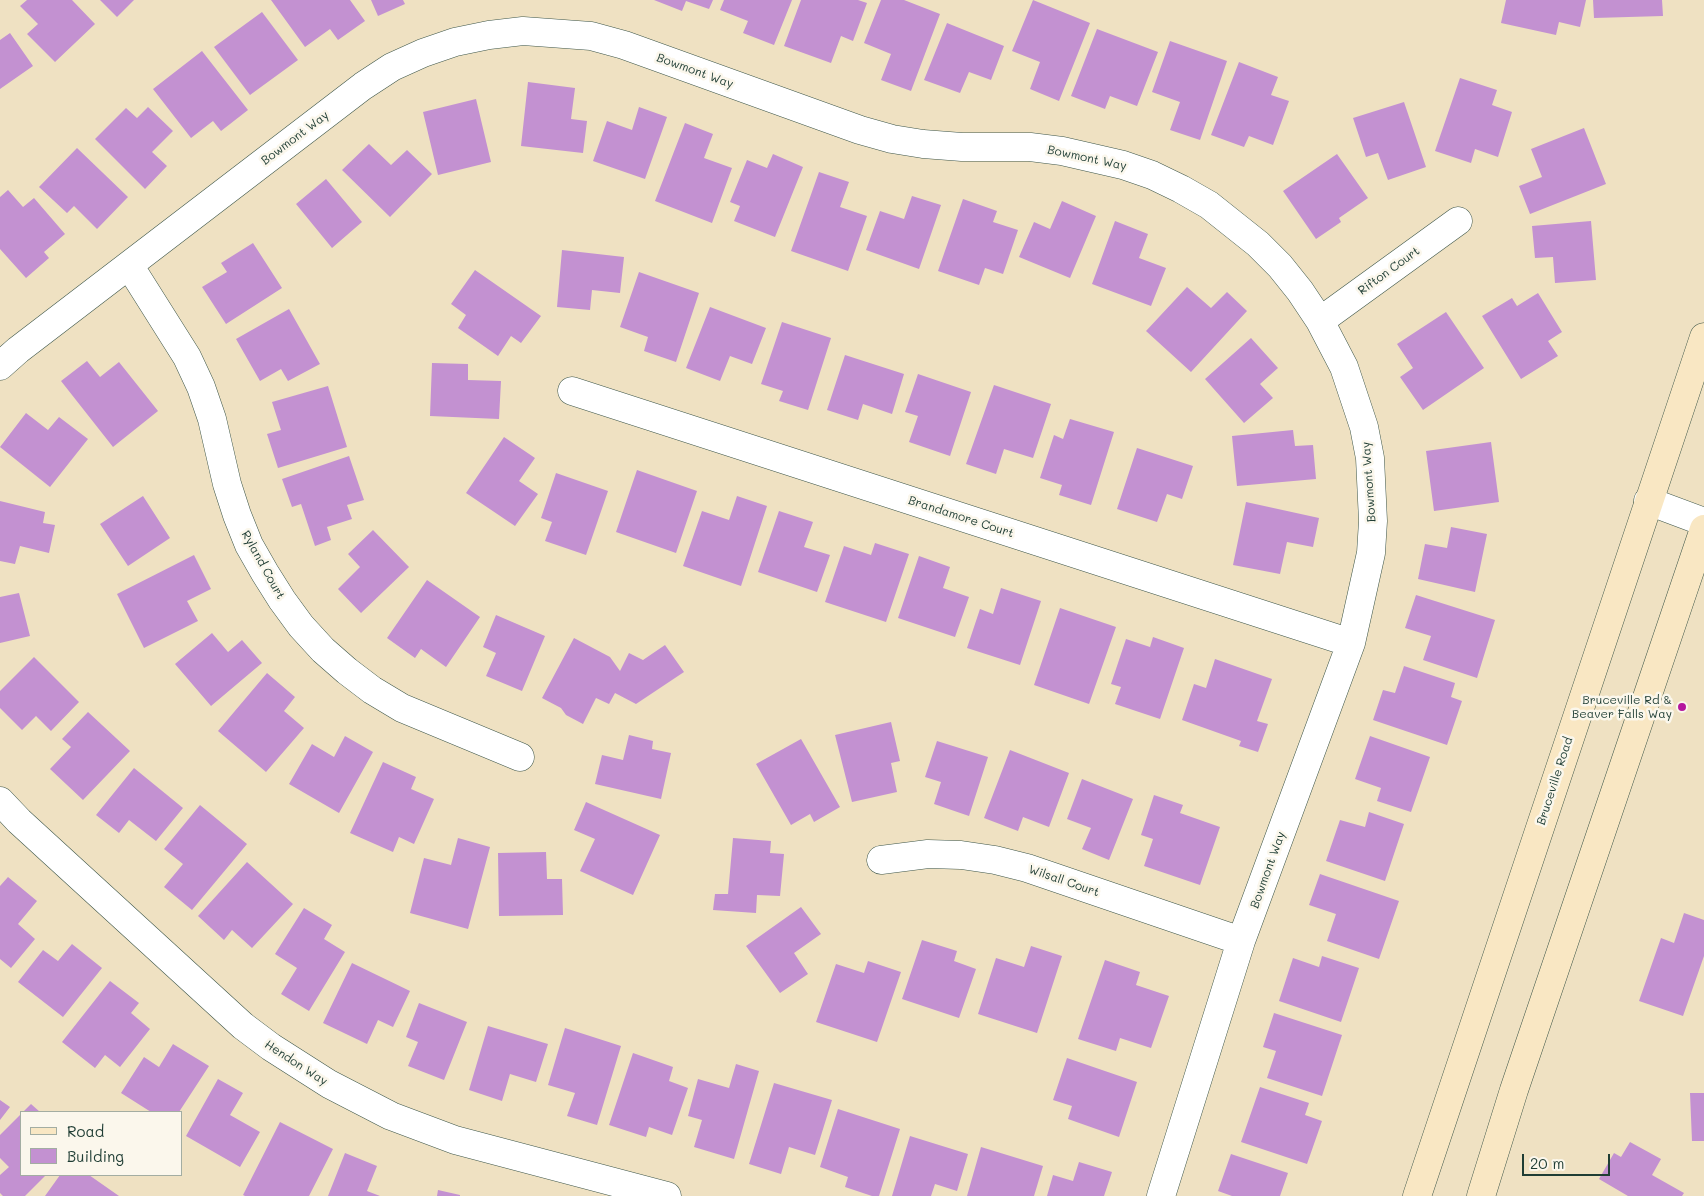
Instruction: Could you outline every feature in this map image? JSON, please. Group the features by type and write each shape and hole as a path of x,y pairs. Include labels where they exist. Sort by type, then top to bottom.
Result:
{"main road":[{"name":"Bruceville Road","path":"1417,1196 1704,337"},
{"path":"1481,1196 1517,1080 1704,529"}],"street":[{"name":"Bowmont Way","path":"0,366 18,350 363,86 392,67 423,53 455,42 489,35 523,31 591,36 624,45 860,130 923,144 962,148 1030,147 1062,151 1123,164 1152,175 1209,205 1258,244 1280,266 1320,320 1344,367 1364,427 1370,458 1373,522 1370,553 1351,643 1242,941 1161,1196"},
{"name":"Rifton Court","path":"1320,320 1458,221"},
{"name":"Ryland Court","path":"129,265 187,357 194,372 212,419 227,484 249,545 282,600 302,626 324,650 372,690 402,708 520,758"},
{"name":"Brandamore Court","path":"572,391 1351,643"},
{"path":"1648,501 1704,522"},
{"name":"Hendon Way","path":"0,801 243,1026 271,1047 329,1084 390,1116 455,1140 667,1196"},
{"name":"Wilsall Court","path":"881,860 928,854 961,854 994,860 1027,868 1242,941"}],"building":[{"path":"27,0 72,0 95,24 55,62 27,34 38,24 20,6"},
{"path":"100,0 134,0 117,17"},
{"path":"271,0 350,0 365,21 338,40 330,29 305,47"},
{"path":"371,0 403,0 405,4 378,16"},
{"path":"654,0 713,0 709,9 686,1 682,11"},
{"path":"724,0 792,0 774,45 743,33 748,21 720,10"},
{"path":"801,0 858,0 867,3 853,41 841,36 831,63 784,46"},
{"path":"881,0 904,0 940,14 911,91 881,80 891,54 864,43"},
{"path":"1033,0 1090,23 1059,101 1030,89 1040,62 1012,51"},
{"path":"1506,0 1586,0 1580,27 1559,22 1556,35 1501,23"},
{"path":"1593,0 1662,0 1663,16 1594,18"},
{"path":"262,12 298,60 250,95 214,47"},
{"path":"947,23 1004,46 991,80 969,72 960,93 924,80"},
{"path":"1097,29 1158,52 1137,106 1110,96 1105,109 1071,96"},
{"path":"10,33 33,66 0,89 0,40"},
{"path":"1170,41 1227,61 1200,140 1170,130 1180,102 1152,92"},
{"path":"202,51 248,110 221,131 213,121 191,138 153,89"},
{"path":"1239,62 1278,77 1271,95 1289,101 1273,145 1249,136 1244,147 1211,135"},
{"path":"1460,78 1497,90 1492,105 1512,112 1498,157 1475,149 1471,163 1435,151"},
{"path":"528,82 575,88 571,119 587,121 583,153 521,146"},
{"path":"476,99 491,162 438,175 423,112"},
{"path":"1404,102 1426,167 1388,180 1378,153 1366,157 1353,118"},
{"path":"148,107 173,131 152,152 167,166 145,189 95,139 126,108 137,118"},
{"path":"639,107 667,117 645,179 593,161 607,121 632,130"},
{"path":"685,123 713,134 704,158 732,168 712,223 655,201"},
{"path":"1584,128 1606,184 1530,214 1519,186 1542,177 1531,149"},
{"path":"369,144 391,165 407,150 432,174 390,217 342,170"},
{"path":"77,148 128,197 97,229 74,206 67,213 39,187"},
{"path":"773,154 803,167 775,237 734,221 740,206 730,202 747,160 767,168"},
{"path":"1337,154 1368,198 1339,218 1341,222 1316,239 1283,191"},
{"path":"819,172 849,182 840,207 867,216 848,271 791,251"},
{"path":"326,179 362,222 332,248 296,204"},
{"path":"8,190 23,207 34,198 65,234 44,252 49,258 26,278 0,249 0,197"},
{"path":"912,196 941,205 919,269 866,250 880,211 904,219"},
{"path":"963,199 997,211 993,222 1018,230 1003,274 985,268 979,285 938,271"},
{"path":"1062,201 1096,216 1070,278 1019,257 1034,222 1050,229"},
{"path":"1115,221 1148,234 1139,258 1166,268 1151,306 1092,284"},
{"path":"1591,221 1596,280 1555,283 1553,257 1535,258 1532,226"},
{"path":"253,243 282,288 226,324 202,287 227,272 221,263"},
{"path":"562,250 624,257 620,293 592,290 590,310 557,307"},
{"path":"475,270 541,316 521,343 511,336 498,356 458,328 466,315 451,304"},
{"path":"639,272 699,293 676,362 644,351 648,337 620,327"},
{"path":"1187,287 1211,308 1227,292 1247,311 1191,372 1146,331"},
{"path":"1538,293 1562,332 1548,341 1558,356 1521,379 1482,316 1512,298 1517,306"},
{"path":"710,307 766,328 752,364 730,356 720,381 686,368"},
{"path":"289,309 320,364 288,381 281,369 260,381 236,339"},
{"path":"1446,312 1484,368 1423,410 1400,377 1413,368 1397,344"},
{"path":"782,322 831,338 808,410 779,401 783,391 761,384"},
{"path":"1251,338 1278,368 1260,384 1273,398 1244,423 1205,379"},
{"path":"845,355 904,374 892,414 863,404 858,420 827,410"},
{"path":"87,361 100,377 119,362 158,411 113,447 61,381"},
{"path":"432,363 468,364 468,380 501,381 499,419 430,416"},
{"path":"918,374 971,392 950,456 909,442 918,416 905,412"},
{"path":"994,385 1051,404 1033,458 1004,449 996,474 966,464"},
{"path":"328,386 347,447 278,468 267,434 281,430 272,402"},
{"path":"26,413 48,430 59,417 88,439 50,487 0,447"},
{"path":"1070,419 1114,432 1091,505 1059,495 1062,485 1040,478 1054,435 1063,439"},
{"path":"1293,430 1295,446 1313,445 1316,479 1237,486 1232,436"},
{"path":"504,437 535,458 519,481 538,494 515,526 466,493"},
{"path":"1491,442 1499,502 1434,511 1426,451"},
{"path":"1137,448 1193,466 1182,499 1167,494 1157,522 1117,509"},
{"path":"349,456 364,500 347,505 352,519 327,527 331,540 315,546 301,504 292,507 282,479"},
{"path":"637,470 697,491 676,553 616,532"},
{"path":"556,473 608,491 586,555 545,541 552,522 541,518"},
{"path":"143,496 170,538 128,566 100,524"},
{"path":"737,496 767,506 741,586 683,566 702,511 729,520"},
{"path":"0,501 45,512 43,523 55,525 49,553 20,546 15,564 0,561"},
{"path":"1246,502 1319,518 1313,547 1287,542 1280,574 1233,565"},
{"path":"779,511 813,522 804,547 830,555 817,592 758,572"},
{"path":"1451,527 1487,534 1475,592 1418,579 1425,544 1447,548"},
{"path":"373,530 409,567 361,613 338,589 360,567 348,554"},
{"path":"875,543 909,554 886,622 825,602 844,546 871,555"},
{"path":"194,555 211,589 187,601 198,621 144,648 117,594"},
{"path":"919,556 950,567 943,588 969,597 955,637 898,618"},
{"path":"427,580 480,617 446,667 421,649 415,658 387,638"},
{"path":"1001,588 1041,601 1020,665 967,648 980,609 993,614"},
{"path":"19,593 30,636 0,643 0,597"},
{"path":"1416,595 1495,620 1477,678 1423,660 1431,636 1405,628"},
{"path":"1060,608 1116,627 1089,704 1034,685"},
{"path":"496,615 545,636 522,691 486,676 496,653 483,647"},
{"path":"212,633 228,652 242,640 262,663 211,706 175,664"},
{"path":"1153,637 1184,648 1160,719 1115,704 1121,687 1111,684 1126,639 1150,647"},
{"path":"574,638 610,657 620,671 629,653 643,660 665,645 684,672 636,704 615,693 609,704 596,698 583,724 566,715 561,708 542,698"},
{"path":"34,657 79,702 51,731 36,716 22,730 0,708 0,691"},
{"path":"1215,659 1272,679 1257,721 1268,724 1258,752 1239,746 1241,741 1182,720 1194,684 1206,688"},
{"path":"1404,666 1455,683 1451,697 1462,701 1447,745 1373,720 1383,690 1395,693"},
{"path":"267,673 295,697 284,711 304,728 266,772 218,731"},
{"path":"88,712 130,751 83,800 50,769 71,747 62,739"},
{"path":"891,722 900,761 891,763 897,792 852,802 835,735"},
{"path":"629,735 653,741 652,749 671,753 661,799 595,784 602,755 623,760"},
{"path":"345,736 373,752 339,813 289,784 312,744 334,757"},
{"path":"1370,736 1430,757 1411,812 1377,801 1381,788 1355,779"},
{"path":"801,739 840,807 814,822 810,814 791,825 756,764"},
{"path":"937,741 988,757 969,816 934,804 941,782 925,777"},
{"path":"1010,750 1069,773 1049,827 1023,817 1018,831 984,818"},
{"path":"383,762 416,777 411,789 434,799 414,844 399,837 393,852 350,833"},
{"path":"134,768 183,808 156,841 129,820 119,833 96,815"},
{"path":"1082,779 1133,799 1109,860 1082,849 1091,828 1067,819"},
{"path":"1154,795 1183,805 1180,813 1220,827 1200,885 1144,866 1153,839 1141,835"},
{"path":"586,802 660,835 633,895 580,871 595,839 574,830"},
{"path":"200,805 247,844 192,910 164,887 183,864 164,849"},
{"path":"1369,812 1404,824 1385,881 1326,861 1340,820 1365,827"},
{"path":"458,838 490,847 468,929 410,913 424,858 451,865"},
{"path":"733,838 771,841 770,853 784,854 780,896 757,895 756,913 713,910 715,894 728,894"},
{"path":"546,852 547,879 562,879 563,915 499,916 498,853"},
{"path":"247,862 293,904 252,948 232,930 224,940 198,916"},
{"path":"1320,874 1399,901 1379,959 1327,941 1336,914 1309,905"},
{"path":"8,877 37,901 18,924 35,939 11,968 0,959 0,886"},
{"path":"801,907 821,934 794,953 808,974 780,993 746,946"},
{"path":"304,908 332,925 324,939 345,952 309,1011 281,994 297,968 275,954"},
{"path":"1684,913 1704,920 1704,956 1683,1016 1639,1001 1661,938 1674,943"},
{"path":"922,940 957,951 954,961 976,969 959,1018 902,999"},
{"path":"72,944 102,968 63,1017 18,982 43,950 58,961"},
{"path":"1031,946 1062,956 1037,1033 978,1014 996,958 1024,967"},
{"path":"1322,956 1359,968 1341,1022 1279,1001 1293,958 1319,967"},
{"path":"1105,960 1140,972 1136,985 1169,996 1151,1048 1120,1038 1116,1051 1078,1039"},
{"path":"868,961 901,972 877,1042 816,1022 836,964 864,973"},
{"path":"352,963 410,991 393,1027 378,1020 367,1044 323,1023"},
{"path":"110,981 139,1003 131,1013 150,1029 120,1067 105,1055 95,1068 62,1042"},
{"path":"419,1003 467,1022 444,1080 408,1066 418,1042 406,1037"},
{"path":"1274,1013 1342,1035 1322,1096 1267,1078 1276,1051 1263,1047"},
{"path":"488,1026 548,1044 536,1082 510,1074 502,1101 469,1090"},
{"path":"565,1028 621,1046 597,1125 567,1116 575,1093 548,1085"},
{"path":"173,1044 209,1066 180,1111 149,1111 121,1093 144,1057 159,1067"},
{"path":"633,1053 673,1067 669,1081 688,1088 672,1135 649,1127 646,1137 609,1125"},
{"path":"1067,1058 1137,1082 1119,1137 1068,1119 1072,1106 1053,1100"},
{"path":"736,1064 759,1071 734,1159 694,1147 702,1120 688,1116 698,1079 729,1088"},
{"path":"218,1079 243,1093 230,1115 260,1132 240,1167 186,1136"},
{"path":"774,1083 832,1100 815,1155 789,1147 781,1174 749,1164"},
{"path":"1260,1087 1309,1103 1305,1115 1322,1121 1307,1164 1241,1142"},
{"path":"1690,1093 1704,1093 1704,1141 1692,1141"},
{"path":"0,1100 10,1107 0,1120"},
{"path":"31,1104 39,1111 24,1111"},
{"path":"838,1109 900,1129 879,1196 872,1196 845,1187 848,1177 820,1167"},
{"path":"20,1115 20,1176 45,1176 25,1196 3,1196 0,1193 0,1175 9,1167 0,1158 0,1135"},
{"path":"280,1122 333,1149 309,1196 245,1196 243,1195"},
{"path":"910,1136 968,1154 957,1191 935,1184 931,1196 892,1196"},
{"path":"1630,1142 1661,1159 1652,1175 1684,1193 1682,1196 1628,1196 1599,1179 1614,1153 1621,1157"},
{"path":"981,1147 1043,1166 1034,1196 967,1196"},
{"path":"345,1153 377,1166 367,1191 380,1196 328,1196"},
{"path":"1231,1154 1288,1173 1280,1196 1232,1196 1218,1191"},
{"path":"1079,1162 1112,1172 1104,1196 1047,1196 1053,1175 1073,1181"},
{"path":"59,1176 90,1176 119,1196 45,1196"},
{"path":"438,1190 460,1195 460,1196 437,1196"}],"place":[{"name":"Bruceville Rd & Beaver Falls Way","path":"1682,707"}]}
